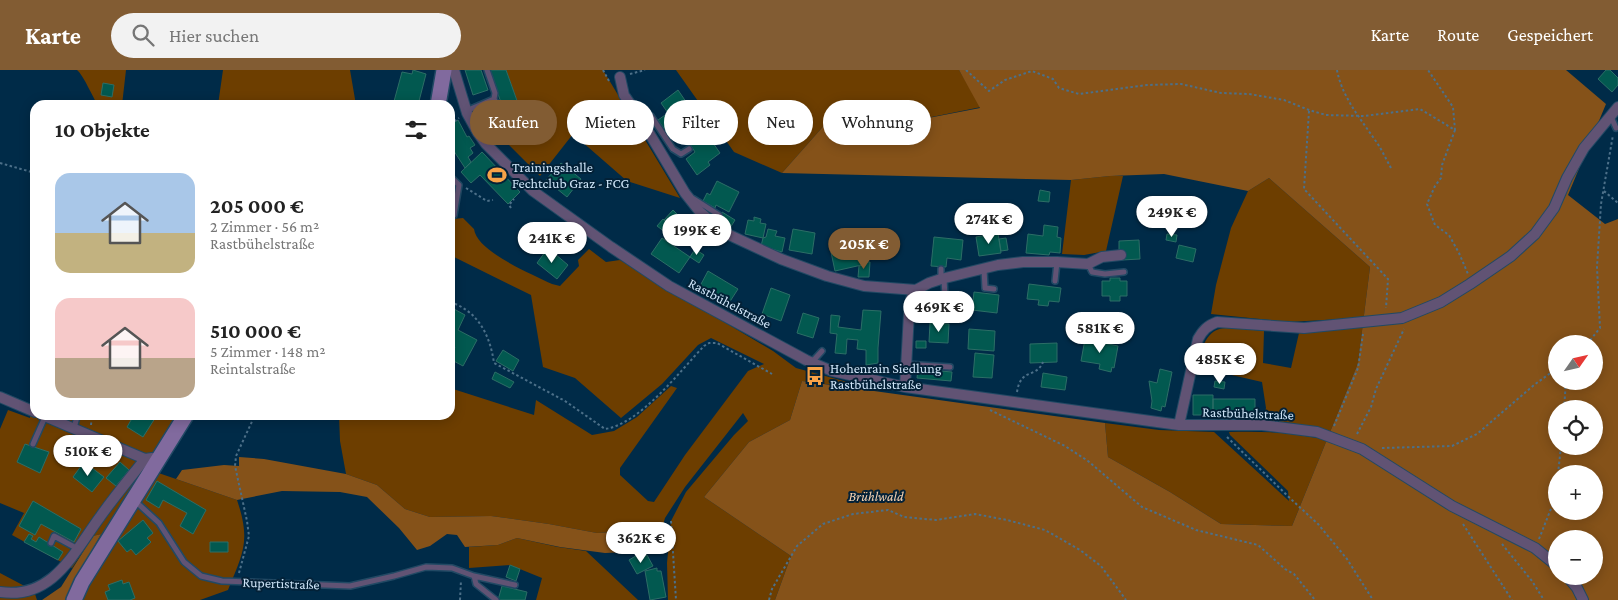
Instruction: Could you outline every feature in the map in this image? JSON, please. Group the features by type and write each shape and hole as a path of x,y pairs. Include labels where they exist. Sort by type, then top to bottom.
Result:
{"main road":[{"path":"439,100 444,70"},
{"path":"74,600 82,582 134,500 153,458 182,420"}],"street":[{"name":"Rastbühelstraße","path":"454,70 463,114 503,161 533,191 669,286 832,371 905,387 1178,425 1262,425 1317,432 1362,449 1452,506 1535,548 1548,559"},
{"path":"620,77 624,95 628,100"},
{"path":"1178,425 1198,338 1202,330 1217,322 1304,328 1385,320 1402,318 1441,302 1511,256 1535,234 1554,208 1567,178 1584,148 1616,112"},
{"path":"654,140 685,193 700,212 723,232 781,259 827,276 864,286 916,290"},
{"path":"905,387 911,299 916,290 942,276 984,268 1023,262 1088,264 1102,258 1121,255"},
{"path":"0,397 30,410"},
{"path":"0,592 22,594 34,591 57,576 70,562 100,516 153,458 54,420"},
{"path":"1574,585 1583,600"}],"lane":[{"path":"463,114 494,99 495,93 487,70"},
{"path":"1616,112 1616,128"},
{"path":"654,119 673,149 680,154 689,150"},
{"path":"455,181 459,185 455,209"},
{"path":"685,193 719,215"},
{"path":"1056,281 1057,262"},
{"path":"1088,264 1092,272 1105,274 1124,272"},
{"path":"984,268 985,288 994,289"},
{"path":"942,276 945,296"},
{"path":"812,362 822,351"},
{"path":"906,364 950,367"},
{"path":"33,444 42,420"},
{"path":"74,428 76,420"},
{"name":"Rupertistraße","path":"134,500 159,523 184,562 201,576 222,581 350,586 426,567 452,568 474,576 515,585"},
{"path":"51,543 54,536 78,549"},
{"path":"474,576 476,584 496,600"}],"path":[{"path":"620,77 645,70"},
{"path":"966,70 989,91 1005,80 1032,71 1053,79 1059,88 1079,94 1147,85 1182,84 1221,93 1249,94 1284,100 1326,115 1358,117 1420,109 1443,121 1455,130"},
{"path":"1337,70 1347,97 1358,117 1377,142 1390,168"},
{"path":"1428,70 1453,107 1455,130 1442,165 1441,178 1427,204 1435,225 1449,235 1466,266 1470,284"},
{"path":"1309,110 1304,189 1388,279 1385,320"},
{"path":"455,120 463,114"},
{"path":"1594,335 1600,328 1597,266 1601,204 1616,128"},
{"path":"0,163 30,172"},
{"path":"459,185 487,201 493,200"},
{"path":"1604,191 1618,203"},
{"path":"511,208 509,205 514,198"},
{"path":"455,304 469,311 478,320 492,351 494,363 565,401 605,429 618,425 638,413 664,390 704,346 709,343 717,343 772,374"},
{"path":"1352,445 1371,407 1376,389 1409,315"},
{"path":"1330,437 1358,368 1364,321"},
{"path":"1016,403 1018,384 1021,378 1037,370 1043,362"},
{"path":"1362,449 1452,446 1477,434 1548,375"},
{"path":"989,410 1065,446 1088,462 1142,507 1196,530 1258,544 1277,562 1294,574 1315,600"},
{"path":"236,582 249,536 235,466 236,456 254,420"},
{"path":"1218,425 1234,444 1318,524 1347,559 1373,600"},
{"path":"1452,506 1512,600"},
{"path":"768,600 772,589 797,546 823,524 853,514 888,510 904,518 936,520 975,514 1045,530 1080,550 1101,566 1126,600"},
{"path":"1535,548 1548,515"},
{"path":"670,521 676,600"},
{"path":"1495,527 1505,548 1532,581 1544,600"},
{"path":"460,600 462,571"}],"shaded area":[{"path":"77,70 126,70 123,100 95,100"},
{"path":"223,70 350,70 355,100 219,100"},
{"path":"506,70 603,70 621,100 567,100 567,142 540,176 509,145 557,145 557,100 517,100"},
{"path":"676,70 959,70 981,107 931,117 931,100 823,100 823,127 813,138 813,100 748,100 748,145 807,145 782,173 734,152 729,145 738,145 738,100 697,100"},
{"path":"586,145 648,145 680,198 627,181"},
{"path":"1123,176 1106,251 1084,255 1062,254 1071,180"},
{"path":"1269,178 1370,267 1358,363 1292,526 1221,524 1170,492 1108,457 1105,423 1159,430 1214,432 1289,501 1288,491 1229,432 1273,432 1317,438 1321,429 1286,422 1262,421 1266,408 1262,382 1197,367 1206,340 1212,333 1218,330 1237,328 1264,331 1263,363 1291,368 1299,333 1344,329 1343,319 1288,322 1211,314 1216,285 1231,228 1248,191"},
{"path":"463,218 474,229 477,238 495,254 552,284 560,286 579,266 578,260 589,249 606,262 620,260 773,351 796,368 880,391 802,381 790,420 749,442 704,497 791,556 775,600 668,600 667,563 671,521 686,492 748,421 743,413 685,487 665,518 659,539 634,538 626,531 597,533 491,516 430,517 405,509 377,485 346,474 340,441 339,420 455,420 455,390 534,415 536,400 592,435 614,431 637,417 671,386 677,388 620,468 620,475 648,501 654,502 685,455 748,371 764,364 711,338 698,345 662,384 621,418 575,378 543,367 531,295 455,257 455,219"},
{"path":"8,410 30,418 30,420 174,420 144,468 237,500 244,526 244,537 238,566 228,590 200,600 65,600 101,534 93,536 72,568 12,535 24,513 0,503 0,429"},
{"path":"517,538 586,551 638,600 536,600 542,578 510,565 469,568 469,547 498,545"},
{"path":"0,573 34,591 37,600 0,600"}],"green space":[{"name":"Brühlwald","path":"959,70 1566,70 1606,104 1568,195 1605,224 1618,219 1618,600 775,600 791,556 704,497 749,442 790,420 802,381 1105,423 1108,457 1170,492 1221,524 1292,526 1358,363 1370,267 1269,178 1248,191 1164,174 1071,180 782,173 807,145 813,145 813,138 823,127 823,145 931,145 931,117 980,108"},
{"path":"239,457 264,459 346,474 377,485 405,509 430,517 491,516 597,533 626,531 637,541 628,552 605,553 560,547 517,538 498,545 465,547 457,535 447,534 430,546 417,550 399,528 367,497 340,492 282,491 237,500 176,479 182,470 224,465 239,466"},
{"path":"101,534 65,600 42,600 61,587 93,536"}],"building":[{"path":"413,70 426,74 419,100 394,100 402,72 412,74"},
{"path":"465,70 481,70 488,90 473,95"},
{"path":"489,70 506,70 517,100 500,100"},
{"path":"1606,70 1610,70 1618,78 1618,85 1612,92 1598,79"},
{"path":"103,83 114,85 112,97 101,95"},
{"path":"678,90 685,100 665,100"},
{"path":"664,116 664,129 658,120"},
{"path":"458,120 467,137 470,138 470,145 475,145 470,148 473,153 468,157 471,162 465,168 455,153 455,122"},
{"path":"691,145 714,145 720,153 708,162 710,165 697,175 686,159 695,152"},
{"path":"482,152 520,192 508,204 480,175 471,183 461,172"},
{"path":"561,163 581,179 567,197 546,180"},
{"path":"717,181 739,192 729,212 716,205 715,208 703,201 707,193 710,195"},
{"path":"1040,190 1050,192 1049,202 1038,201"},
{"path":"673,210 678,215 670,225 664,220"},
{"path":"722,212 735,220 730,228 717,220"},
{"path":"754,217 761,219 760,223 766,224 763,238 745,234 748,220 754,221"},
{"path":"663,219 670,226 665,232 657,226"},
{"path":"1044,225 1058,227 1057,237 1061,238 1060,253 1050,252 1049,255 1026,253 1028,234 1043,236"},
{"path":"768,229 777,231 775,236 785,238 782,252 761,246"},
{"path":"793,229 815,233 812,254 789,250"},
{"path":"709,231 717,237 709,246 701,240"},
{"path":"998,233 1001,253 979,256 976,237"},
{"path":"1167,234 1177,235 1176,242 1166,240"},
{"path":"934,237 963,240 961,260 947,258 946,267 931,266"},
{"path":"662,238 690,257 679,273 651,254"},
{"path":"1006,238 1008,250 1001,251 999,239"},
{"path":"1139,240 1140,259 1122,260 1119,252 1119,241"},
{"path":"862,245 866,264 835,271 831,252"},
{"path":"1179,245 1196,249 1193,262 1176,258"},
{"path":"548,248 568,265 557,279 537,263"},
{"path":"695,249 704,255 699,263 690,257"},
{"path":"865,262 870,262 869,277 858,277 859,266 866,264"},
{"path":"708,271 738,289 729,303 700,286"},
{"path":"1110,278 1120,278 1120,281 1127,281 1127,296 1120,296 1120,301 1110,301 1110,296 1102,296 1102,281 1110,281"},
{"path":"1029,284 1061,288 1059,302 1049,301 1048,306 1038,305 1039,300 1027,299"},
{"path":"771,288 790,295 781,321 762,314"},
{"path":"974,292 999,295 997,313 972,310"},
{"path":"927,297 950,299 949,317 926,316"},
{"path":"455,310 465,315 458,330 477,340 463,366 455,362"},
{"path":"863,310 881,311 878,363 866,365 866,350 857,349 858,340 847,339 846,354 835,353 837,334 830,333 831,315 840,316 838,327 861,330"},
{"path":"803,313 819,318 813,338 797,333"},
{"path":"935,317 946,317 946,323 935,323"},
{"path":"930,323 949,324 948,343 929,342"},
{"path":"969,329 995,331 994,351 968,349"},
{"path":"1085,339 1118,346 1114,368 1112,367 1111,372 1099,369 1100,364 1081,361"},
{"path":"916,341 926,341 926,348 916,348"},
{"path":"1057,343 1057,362 1030,363 1030,344"},
{"path":"503,350 519,360 513,371 496,361"},
{"path":"975,353 994,355 992,378 973,377"},
{"path":"918,369 952,372 951,381 917,378"},
{"path":"1160,369 1172,372 1165,407 1162,406 1161,411 1151,408 1152,401 1149,381 1157,383"},
{"path":"495,372 514,382 510,388 492,379"},
{"path":"1043,373 1067,377 1065,390 1041,387"},
{"path":"1215,381 1225,382 1224,389 1214,387"},
{"path":"1193,395 1213,395 1213,415 1193,415"},
{"path":"1213,399 1255,399 1255,415 1213,415"},
{"path":"131,420 154,420 143,437 127,427"},
{"path":"25,444 49,452 40,473 17,462"},
{"path":"84,462 104,477 92,492 73,477"},
{"path":"120,462 129,470 116,486 106,478"},
{"path":"157,481 206,510 193,534 180,526 187,513 163,500 159,508 146,500"},
{"path":"33,501 81,529 74,542 41,524 35,535 19,526"},
{"path":"143,520 153,533 147,538 151,542 136,555 131,549 127,552 118,541"},
{"path":"29,534 33,536 31,539 36,542 39,537 63,552 58,560 24,542"},
{"path":"210,542 228,542 228,552 210,552"},
{"path":"639,554 641,558 647,555 653,566 637,574 629,560"},
{"path":"510,565 520,569 516,581 506,577"},
{"path":"657,568 657,571 661,571 666,597 650,600 645,571"},
{"path":"122,580 123,584 129,582 135,598 130,600 108,600 105,592 110,590 108,585"},
{"path":"502,586 527,592 525,600 498,600"}],"place":[{"name":"Trainingshalle Fechtclub Graz - FCG","path":"497,175"},
{"name":"Hohenrain Siedlung Rastbühelstraße","path":"815,376"}]}
